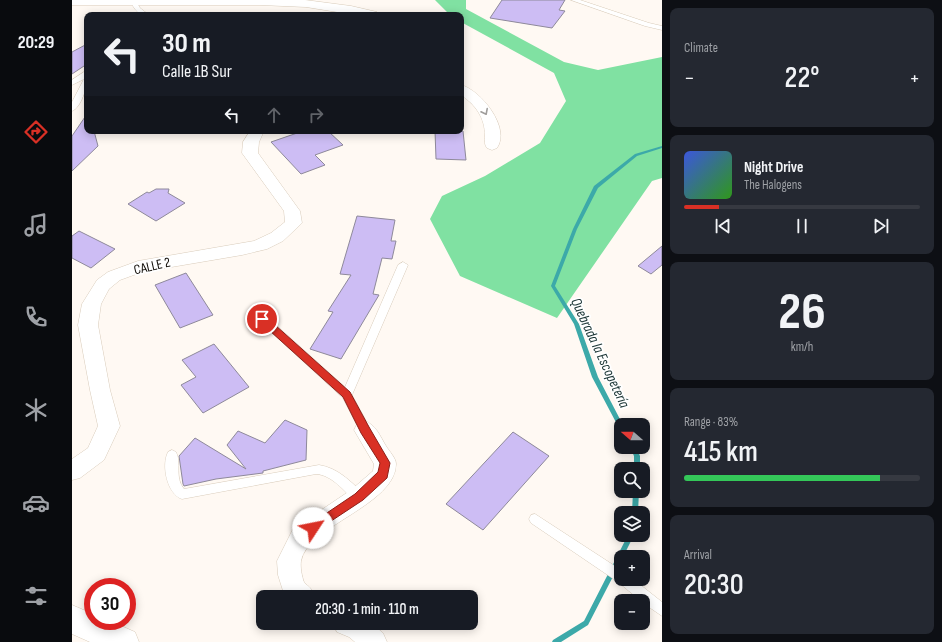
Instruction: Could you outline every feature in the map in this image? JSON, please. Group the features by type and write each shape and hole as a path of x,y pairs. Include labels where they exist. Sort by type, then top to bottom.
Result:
{"street":[{"path":"72,1 134,2 237,0 300,2 333,6 360,12"},
{"path":"464,91 479,100 488,113 493,135 492,145"},
{"name":"CALLE 2","path":"72,470 96,454 109,426 100,392 88,324 91,306 99,290 113,277 133,270 159,263 265,245 283,236 294,223 292,211 250,153 251,142 255,134"},
{"path":"294,590 290,575 289,561 301,536 359,497 383,474 385,463 365,430"},
{"path":"72,619 124,642"},
{"path":"360,630 374,642"}],"lane":[{"path":"574,0 648,25 662,28"},
{"path":"134,2 137,9 142,12"},
{"path":"72,83 84,76"},
{"path":"72,109 84,86"},
{"path":"347,395 403,265"},
{"path":"262,319 347,395 365,430"},
{"path":"172,455 171,470 176,489 182,494 209,491 283,475 320,470 331,474 359,497"},
{"path":"535,519 614,573"},
{"path":"632,586 662,610"}],"green space":[{"path":"435,0 466,0 466,9 564,62 598,70 662,57 662,178 652,181 557,318 460,276 430,219 442,196 485,176 540,143 566,101 554,73 464,24 464,12 447,12"}],"building":[{"path":"502,0 565,0 559,10 565,11 552,28 490,18"},
{"path":"84,46 84,66 72,74 72,52"},
{"path":"84,118 84,134 95,134 98,146 72,171 72,136"},
{"path":"294,134 331,134 343,145 315,155 325,165 301,174 271,142"},
{"path":"435,134 463,134 466,160 436,159"},
{"path":"156,189 169,189 168,193 185,203 156,221 128,204 147,192 149,193"},
{"path":"357,216 395,220 391,241 396,241 392,259 382,258 373,294 379,295 341,359 310,349 333,312 328,311 351,275 340,274"},
{"path":"79,231 115,249 91,268 72,258 72,236"},
{"path":"662,246 662,265 651,274 638,266"},
{"path":"186,273 213,315 180,328 155,285"},
{"path":"214,344 249,387 203,413 181,385 196,377 182,360"},
{"path":"285,420 307,430 306,460 263,471 263,473 216,479 184,486 179,456 195,438 246,469 227,445 238,431 265,443"},
{"path":"513,432 549,456 483,530 446,504"}],"waterway":[{"name":"Quebrada la Escopetería","path":"617,418 595,377 576,324 553,286 575,229 596,187 636,155 662,147"},
{"name":"Quebrada la Escopetería","path":"636,454 637,462"},
{"name":"Quebrada la Escopetería","path":"635,506 636,498"},
{"name":"Quebrada la Escopetería","path":"555,642 586,623 627,542"}],"route":[{"path":"262,319 347,395 365,430 385,463 383,474 359,497 313,528"}]}
